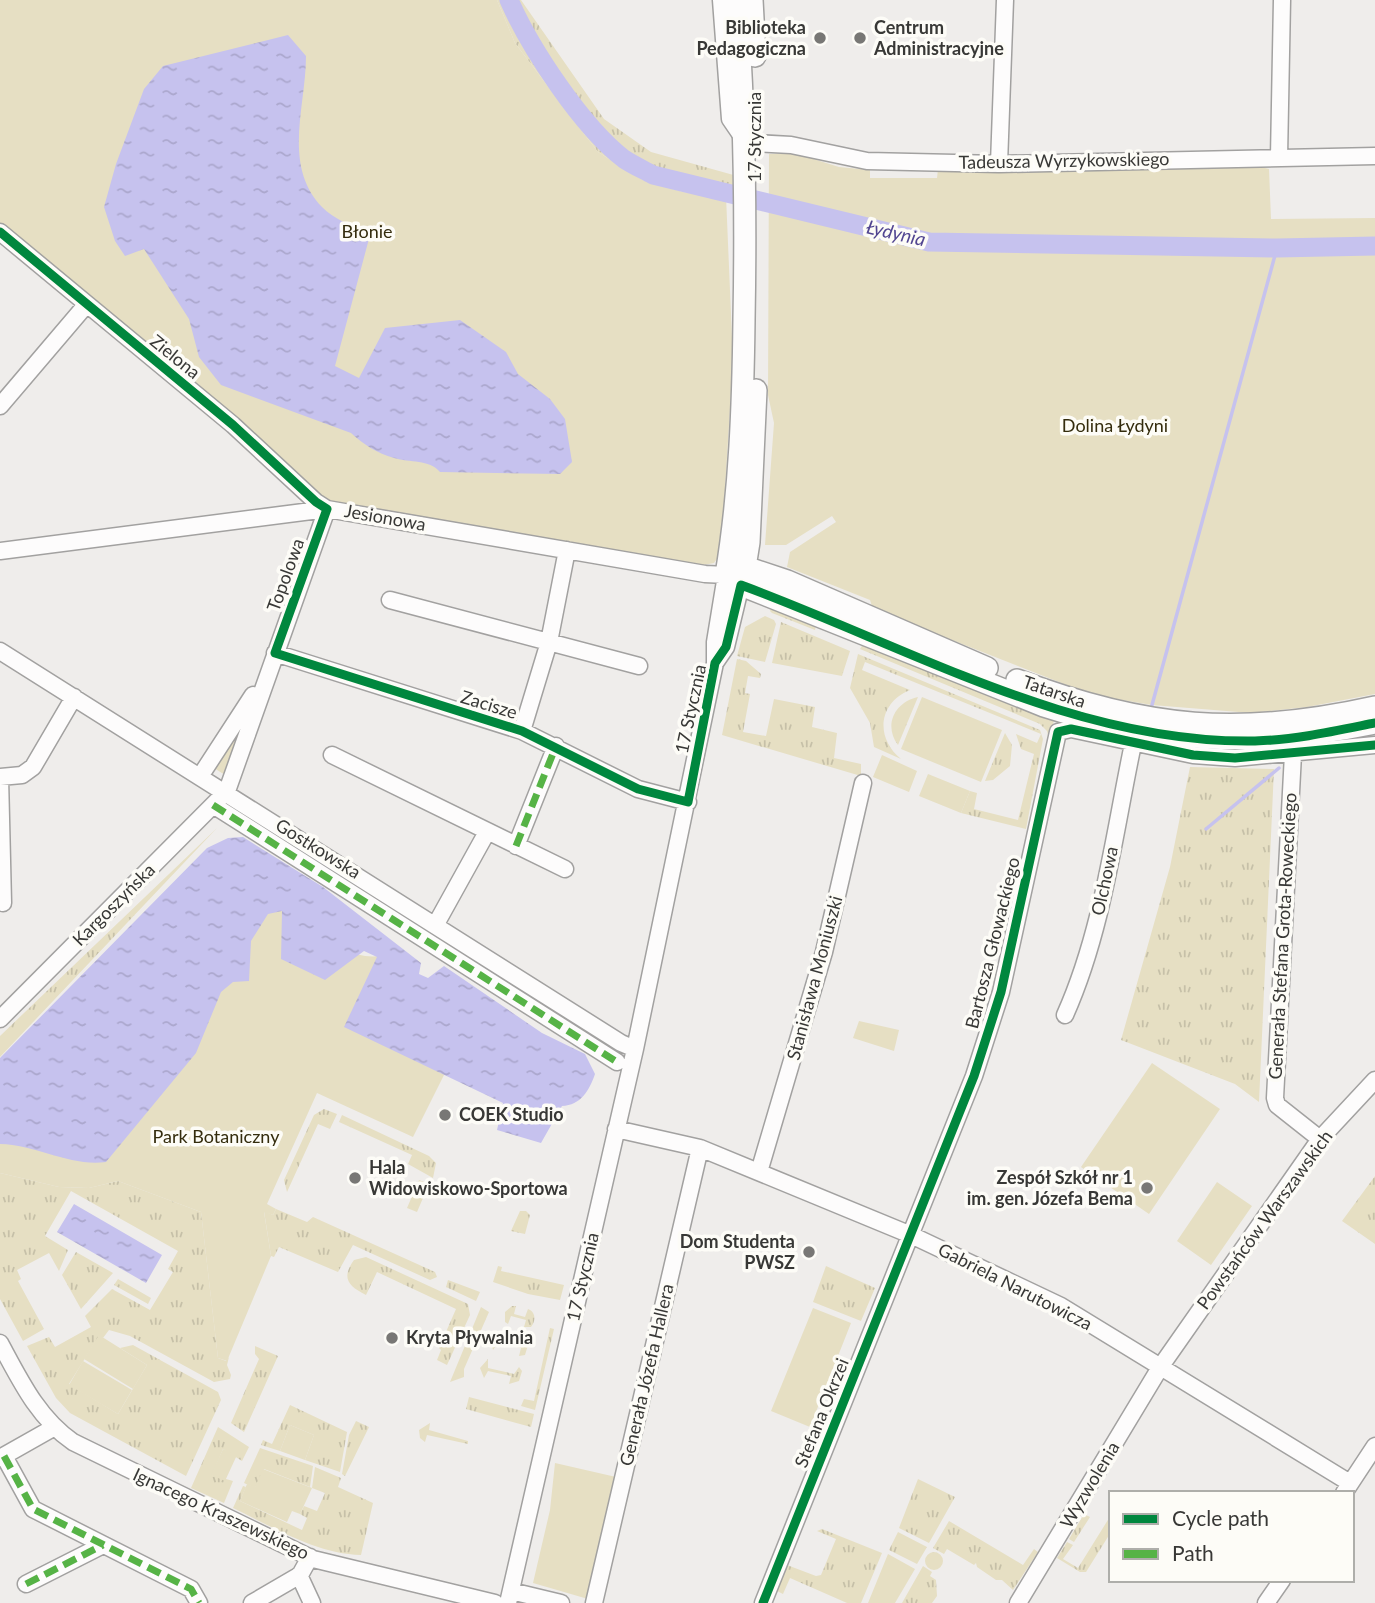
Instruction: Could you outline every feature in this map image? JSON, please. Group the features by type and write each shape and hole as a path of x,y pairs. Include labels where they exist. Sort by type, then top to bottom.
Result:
{"main road":[{"name":"17 Stycznia","path":"736,0 749,141"},
{"name":"17 Stycznia","path":"737,575 750,224 752,0"},
{"name":"Tatarska","path":"737,575 787,581 1003,675 1119,712 1188,723 1255,726 1294,723 1375,707"},
{"name":"Tatarska","path":"737,575 1044,706 1119,727 1187,738 1256,741 1296,738 1375,723"}],"street":[{"name":"17 Stycznia","path":"721,0 730,119 749,141"},
{"path":"999,164 1005,0"},
{"path":"1279,157 1282,0"},
{"name":"Tadeusza Wyrzykowskiego","path":"749,141 791,145 867,161 999,164 1375,156"},
{"name":"Zielona","path":"0,232 233,425 316,502 327,509"},
{"path":"0,406 86,305"},
{"name":"Jesionowa","path":"0,551 327,509 705,574 737,575"},
{"name":"Topolowa","path":"227,791 327,509"},
{"path":"522,731 550,642 567,550"},
{"name":"17 Stycznia","path":"509,1597 635,1049 688,802 715,663 715,642 737,575"},
{"path":"390,600 639,666"},
{"name":"Gostkowska","path":"0,651 635,1049"},
{"name":"Zacisze","path":"275,653 522,731 638,789 688,802"},
{"name":"Topolowa","path":"201,775 268,672"},
{"path":"3,903 0,777 22,775 33,767 74,697"},
{"name":"Tatarska","path":"1058,732 1071,729 1193,755 1235,758 1375,745"},
{"name":"Bartosza Głowackiego","path":"911,1235 970,1087 1001,992 1058,732"},
{"name":"Olchowa","path":"1065,1015 1079,984 1094,932 1133,744"},
{"path":"516,846 556,746"},
{"name":"Generała Stefana Grota-Roweckiego","path":"1293,754 1275,1098 1277,1105 1320,1139"},
{"path":"332,755 565,869"},
{"name":"Stanisława Moniuszki","path":"759,1172 824,951 863,783"},
{"name":"Kargoszyńska","path":"0,1018 227,791"},
{"path":"213,805 617,1062"},
{"path":"436,924 487,832"},
{"name":"Powstańców Warszawskich","path":"1161,1366 1320,1139 1375,1080"},
{"name":"Gabriela Narutowicza","path":"616,1129 700,1148 911,1235 1061,1306 1161,1366 1347,1488"},
{"name":"Generała Józefa Hallera","path":"594,1603 700,1148"},
{"name":"Stefana Okrzei","path":"763,1603 911,1235"},
{"name":"Ignacego Kraszewskiego","path":"0,1343 25,1389 53,1428 73,1442 180,1497 310,1557 495,1603"},
{"name":"Wyzwolenia","path":"1018,1603 1161,1366"},
{"path":"53,1428 2,1457 33,1509 191,1589 199,1603"},
{"path":"1347,1488 1375,1446"},
{"path":"26,1584 103,1545"},
{"path":"252,1603 299,1575 310,1557"},
{"path":"299,1575 312,1603"},
{"path":"1266,1603 1281,1582"},
{"path":"509,1597 561,1603"}],"green space":[{"name":"Błonie","path":"0,0 497,0 515,43 598,152 643,180 683,192 726,196 733,361 721,553 714,563 698,566 325,501 0,223"},
{"path":"497,0 521,0 604,119 651,152 755,181 756,211 735,206 725,196 683,192 643,180 598,152 515,43"},
{"name":"Dolina Łydyni","path":"794,153 839,167 870,170 870,178 937,178 938,169 1253,165 1269,169 1271,219 1375,218 1375,694 1307,707 1251,713 1152,705 1092,695 873,609 870,600 787,567 790,552 836,522 832,516 786,545 765,545 774,423 768,395 769,154"},
{"path":"773,603 816,625 815,630 772,613 770,611"},
{"path":"765,616 776,624 765,662 737,656 745,627"},
{"path":"781,622 850,651 842,676 772,663"},
{"path":"865,641 1054,719 1050,743 1047,731 1040,724 860,649"},
{"path":"858,654 1040,730 1043,739 1026,829 961,813 970,791 977,793 974,809 1018,820 1034,754 1021,749 1016,734 1037,743 1041,734 865,662 862,670 910,690 891,703 884,722 887,741 901,759 874,747 870,723 850,688"},
{"path":"737,659 746,661 761,674 760,678 748,676 745,693 750,694 743,732 766,736 774,699 815,707 812,727 837,733 834,758 861,764 861,776 722,735"},
{"path":"918,697 898,745 892,730 894,715 903,704"},
{"path":"922,697 1002,730 981,782 901,749"},
{"path":"246,717 225,775 214,768"},
{"path":"1005,733 1012,745 1010,766 993,780 985,781"},
{"path":"882,755 917,771 909,792 873,777"},
{"path":"1190,767 1274,769 1259,1102 1235,1084 1121,1040 1170,867"},
{"path":"928,774 970,791 961,813 919,796"},
{"path":"217,828 0,1057 0,1036"},
{"name":"Park Botaniczny","path":"266,909 297,917 349,951 364,956 380,956 450,1063 413,1137 317,1093 267,1204 276,1209 273,1215 264,1212 271,1256 227,1361 218,1358 201,1212 118,1181 89,1188 59,1187 0,1173 0,1142 243,941"},
{"path":"859,1021 899,1030 894,1051 853,1038"},
{"path":"1152,1063 1220,1109 1149,1214 1081,1167"},
{"path":"324,1109 337,1114 330,1129 318,1124 287,1192 284,1180 314,1115"},
{"path":"342,1115 429,1156 436,1163 433,1178 408,1164 412,1155 339,1122"},
{"path":"0,1173 59,1187 89,1188 118,1181 201,1212 218,1358 226,1361 229,1357 227,1365 230,1379 214,1382 130,1336 109,1330 103,1338 99,1336 69,1384 118,1414 147,1365 120,1348 133,1345 218,1392 221,1400 186,1476 70,1413 56,1398 27,1346 49,1337 55,1347 91,1327 85,1316 112,1289 150,1310 173,1272 168,1269 178,1251 71,1191 45,1236 68,1250 59,1271 49,1253 17,1270 21,1279 18,1281 44,1329 23,1341 0,1299"},
{"path":"1375,1176 1375,1244 1342,1221"},
{"path":"419,1180 429,1184 417,1212 407,1208"},
{"path":"1217,1182 1252,1206 1211,1265 1177,1241"},
{"path":"276,1209 307,1222 313,1217 435,1272 437,1277 430,1280 353,1245 338,1272 279,1247 274,1257 271,1256 264,1211 273,1215"},
{"path":"520,1211 526,1211 530,1215 525,1234 511,1231"},
{"path":"76,1252 113,1273 81,1309 62,1275"},
{"path":"366,1257 468,1304 470,1315 447,1365 437,1360 441,1350 439,1348 456,1309 377,1272 366,1295 360,1292 351,1285 347,1277 354,1260"},
{"path":"498,1266 502,1267 501,1271 564,1285 560,1300 528,1294 493,1282"},
{"path":"826,1266 875,1288 861,1321 813,1302"},
{"path":"118,1279 151,1298 148,1304 114,1285"},
{"path":"448,1280 480,1292 476,1301 446,1287"},
{"path":"516,1306 514,1314 525,1317 528,1309 533,1312 531,1327 524,1327 526,1320 511,1316 508,1324 505,1322 505,1312"},
{"path":"481,1307 489,1312 464,1369 464,1377 450,1382"},
{"path":"813,1308 851,1323 810,1427 771,1411"},
{"path":"550,1328 554,1329 535,1410 521,1406 524,1399 534,1401"},
{"path":"500,1332 503,1333 502,1341 521,1346 526,1339 528,1345 525,1355 519,1356 521,1348 498,1343 493,1350 491,1342"},
{"path":"99,1335 147,1365 133,1389 84,1359"},
{"path":"255,1346 278,1356 244,1432 231,1423 259,1359 255,1354"},
{"path":"488,1359 488,1368 514,1374 519,1367 522,1371 519,1381 509,1384 511,1376 488,1371 484,1378 480,1368"},
{"path":"83,1361 132,1390 118,1414 69,1385"},
{"path":"469,1397 534,1414 531,1427 466,1409"},
{"path":"290,1405 347,1432 340,1472 305,1460 314,1435 290,1425 280,1451 261,1445 263,1440 272,1444"},
{"path":"356,1421 369,1427 345,1476 342,1474 349,1435"},
{"path":"430,1423 429,1430 468,1441 468,1444 427,1435 425,1442 420,1438 419,1430"},
{"path":"290,1425 314,1435 305,1460 280,1451"},
{"path":"218,1427 249,1447 242,1461 223,1449 212,1475 233,1481 224,1503 191,1488"},
{"path":"260,1448 313,1466 310,1487 264,1469 255,1488 244,1483"},
{"path":"223,1449 237,1455 225,1481 211,1475"},
{"path":"555,1463 616,1477 588,1599 533,1583 550,1510"},
{"path":"315,1467 341,1478 338,1487 373,1503 361,1555 311,1545 233,1508 243,1486 246,1487 240,1501 302,1530 307,1518 300,1514 304,1506 317,1511 325,1493 312,1488"},
{"path":"263,1469 312,1488 300,1514 292,1511 287,1522 240,1501 247,1484 255,1487"},
{"path":"918,1479 955,1497 929,1543 899,1528"},
{"path":"1084,1514 1090,1517 1074,1542 1069,1539"},
{"path":"1109,1518 1109,1535 1086,1572 1080,1572 1057,1558 1067,1542 1073,1545 1063,1559 1078,1568"},
{"path":"949,1521 1023,1565 1034,1549 1038,1552 1013,1590 1002,1580 996,1580 977,1567 976,1563 974,1565 947,1549 944,1554 933,1548"},
{"path":"822,1529 882,1553 861,1603 847,1603 790,1578 783,1594 777,1591 787,1565 816,1576 821,1575 836,1539 817,1531"},
{"path":"898,1532 927,1547 917,1564 889,1550"},
{"path":"934,1552 940,1555 943,1561 940,1567 934,1570 928,1567 925,1561 928,1555"},
{"path":"888,1554 915,1569 895,1603 868,1603"},
{"path":"923,1566 932,1572 930,1576 936,1580 937,1596 932,1603 902,1603"}],"water":[{"path":"288,35 306,56 299,154 310,191 327,211 370,235 335,366 359,378 385,328 460,320 506,352 518,374 550,399 565,419 572,462 560,474 440,472 425,463 400,460 382,454 351,433 221,385 199,357 189,319 144,249 125,256 115,241 104,207 116,164 144,89 163,66"},
{"path":"243,837 323,887 421,963 419,974 428,978 444,966 542,1033 585,1054 595,1074 587,1091 574,1103 562,1106 541,1143 497,1130 503,1103 344,1027 377,957 364,951 325,980 281,959 282,911 268,914 251,941 249,981 233,982 221,992 196,1053 106,1162 67,1159 0,1144 0,1058 207,848 228,838"},
{"path":"74,1204 162,1255 146,1283 57,1232"}],"waterway":[{"name":"Łydynia","path":"509,0 544,63 591,127 624,159 653,175 929,242 1277,248 1375,246"},
{"path":"1152,705 1277,248"},
{"path":"1206,829 1279,768"}],"marked path":[{"path":"516,846 556,746"},
{"path":"213,805 617,1062"},
{"path":"4,1456 33,1509 191,1589 199,1603"},
{"path":"26,1584 103,1545"}],"cycle path":[{"path":"0,232 233,425 316,502 327,509 275,653 522,731 638,789 688,802 715,663 726,647 741,585 992,687 1057,709 1122,726 1188,738 1255,741 1300,737 1375,723"},
{"path":"763,1603 974,1076 1001,992 1058,732 1071,729 1193,755 1235,758 1375,745"}],"place":[{"name":"Biblioteka Pedagogiczna","path":"820,38"},
{"name":"Centrum Administracyjne","path":"860,38"},
{"name":"COEK Studio","path":"445,1115"},
{"name":"Hala Widowiskowo-Sportowa","path":"355,1178"},
{"name":"Zespół Szkół nr 1 im. gen. Józefa Bema","path":"1147,1188"},
{"name":"Dom Studenta PWSZ","path":"809,1252"},
{"name":"Kryta Pływalnia","path":"392,1338"}]}
